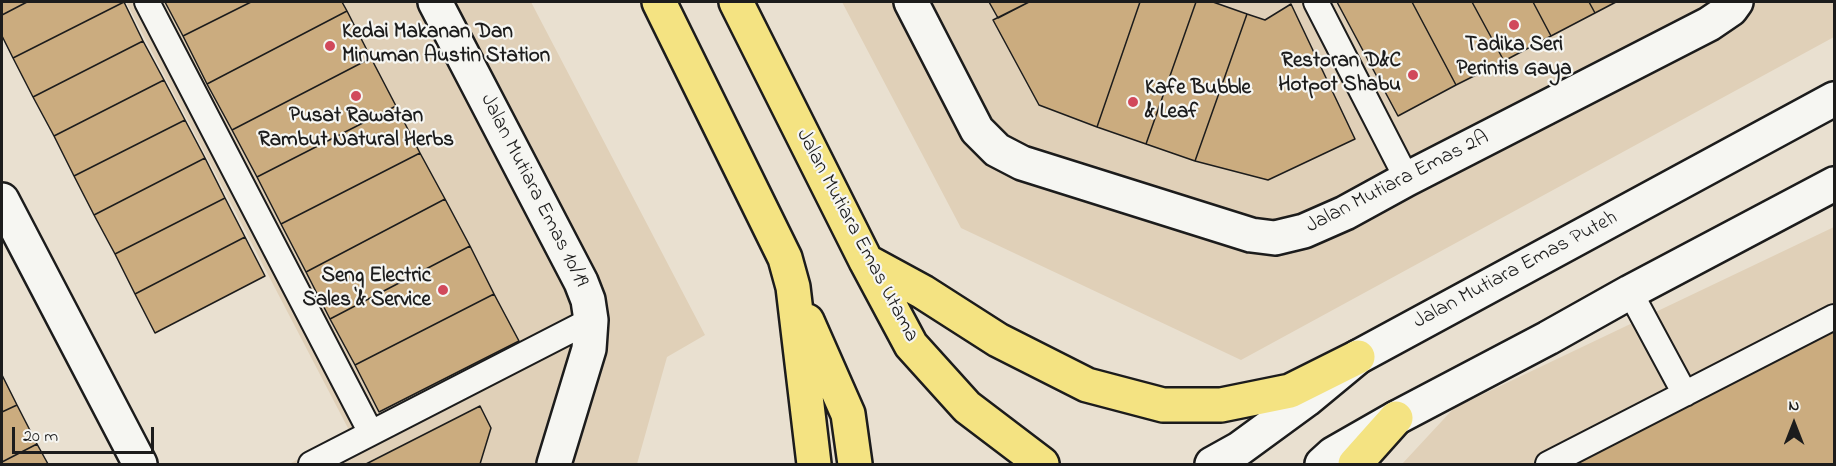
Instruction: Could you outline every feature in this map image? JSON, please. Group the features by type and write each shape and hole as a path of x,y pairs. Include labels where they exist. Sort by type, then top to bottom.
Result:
{"main road":[{"path":"660,2 785,258 793,286 848,414 855,465"},
{"name":"Jalan Mutiara Emas Utama","path":"736,2 910,345 967,407 1042,465"},
{"path":"866,261 923,292 998,340 1087,385 1163,405 1221,405 1290,391 1358,357"},
{"path":"793,286 814,465"},
{"path":"1355,465 1396,418"}],"street":[{"name":"Jalan Mutiara Emas 10/19","path":"435,2 581,282 588,300 591,320 589,350 555,465"},
{"name":"Jalan Mutiara Emas 2A","path":"910,2 977,130 997,150 1022,163 1251,235 1275,238 1304,231 1345,213 1709,24 1731,9 1736,2"},
{"name":"Jalan Mutiara Emas Puteh","path":"1212,465 1239,449 1306,400 1358,357 1834,99"},
{"path":"1322,465 1333,454 1396,418 1834,184"},
{"path":"2,200 140,465"}],"lane":[{"path":"147,2 371,433"},
{"path":"1316,2 1407,179"},
{"path":"1630,292 1685,394"},
{"path":"1548,465 1834,317"},
{"path":"311,465 591,320"}],"shaded area":[{"path":"126,2 531,2 705,335 667,357 637,464 289,464 350,432"},
{"path":"842,2 1834,2 1834,37 1241,360 961,228"},
{"path":"1834,227 1834,464 1402,464 1454,408"}],"building":[{"path":"2,2 27,2 2,15"},
{"path":"27,2 124,2 13,58 2,36 2,15"},
{"path":"124,2 143,41 33,97 13,58"},
{"path":"165,2 251,2 183,36"},
{"path":"251,2 342,2 347,11 207,84 183,36"},
{"path":"989,2 1029,2 998,18"},
{"path":"1029,2 1140,2 1097,127 1039,105 993,20"},
{"path":"1140,2 1196,2 1146,144 1097,127"},
{"path":"1196,2 1213,2 1247,14 1195,161 1146,144"},
{"path":"1337,2 1412,2 1456,85 1398,116"},
{"path":"1412,2 1472,2 1504,61 1456,85"},
{"path":"1472,2 1533,2 1551,36 1504,61"},
{"path":"1533,2 1589,2 1595,13 1551,36"},
{"path":"1589,2 1616,2 1595,13"},
{"path":"1291,4 1355,139 1268,180 1195,161 1247,14 1265,20"},
{"path":"347,11 371,58 232,130 207,84"},
{"path":"143,41 164,80 54,136 33,97"},
{"path":"371,58 396,106 257,177 232,130"},
{"path":"164,80 185,120 74,176 54,136"},
{"path":"396,106 420,153 281,224 257,177"},
{"path":"185,120 205,158 94,215 74,176"},
{"path":"420,153 445,199 306,272 281,224"},
{"path":"205,158 225,198 115,254 94,215"},
{"path":"225,198 245,237 135,294 115,254"},
{"path":"445,199 470,246 330,319 306,272"},
{"path":"245,237 265,276 155,333 135,294"},
{"path":"470,246 494,294 355,365 330,319"},
{"path":"494,294 519,341 379,412 355,365"},
{"path":"1834,325 1834,464 1569,464"},
{"path":"2,375 17,405 2,412"},
{"path":"17,405 37,444 2,462 2,412"},
{"path":"480,406 491,428 480,464 366,464"},
{"path":"37,444 48,464 2,464 2,462"}],"place":[{"name":"Tadika Seri Perintis Gaya","path":"1514,25"},
{"name":"Kedai Makanan Dan Minuman Austin Station","path":"330,46"},
{"name":"Restoran D&C Hotpot Shabu","path":"1413,75"},
{"name":"Pusat Rawatan Rambut Natural Herbs","path":"356,96"},
{"name":"Kafe Bubble & Leaf","path":"1133,102"},
{"name":"Seng Electric Sales & Service","path":"443,290"}]}
